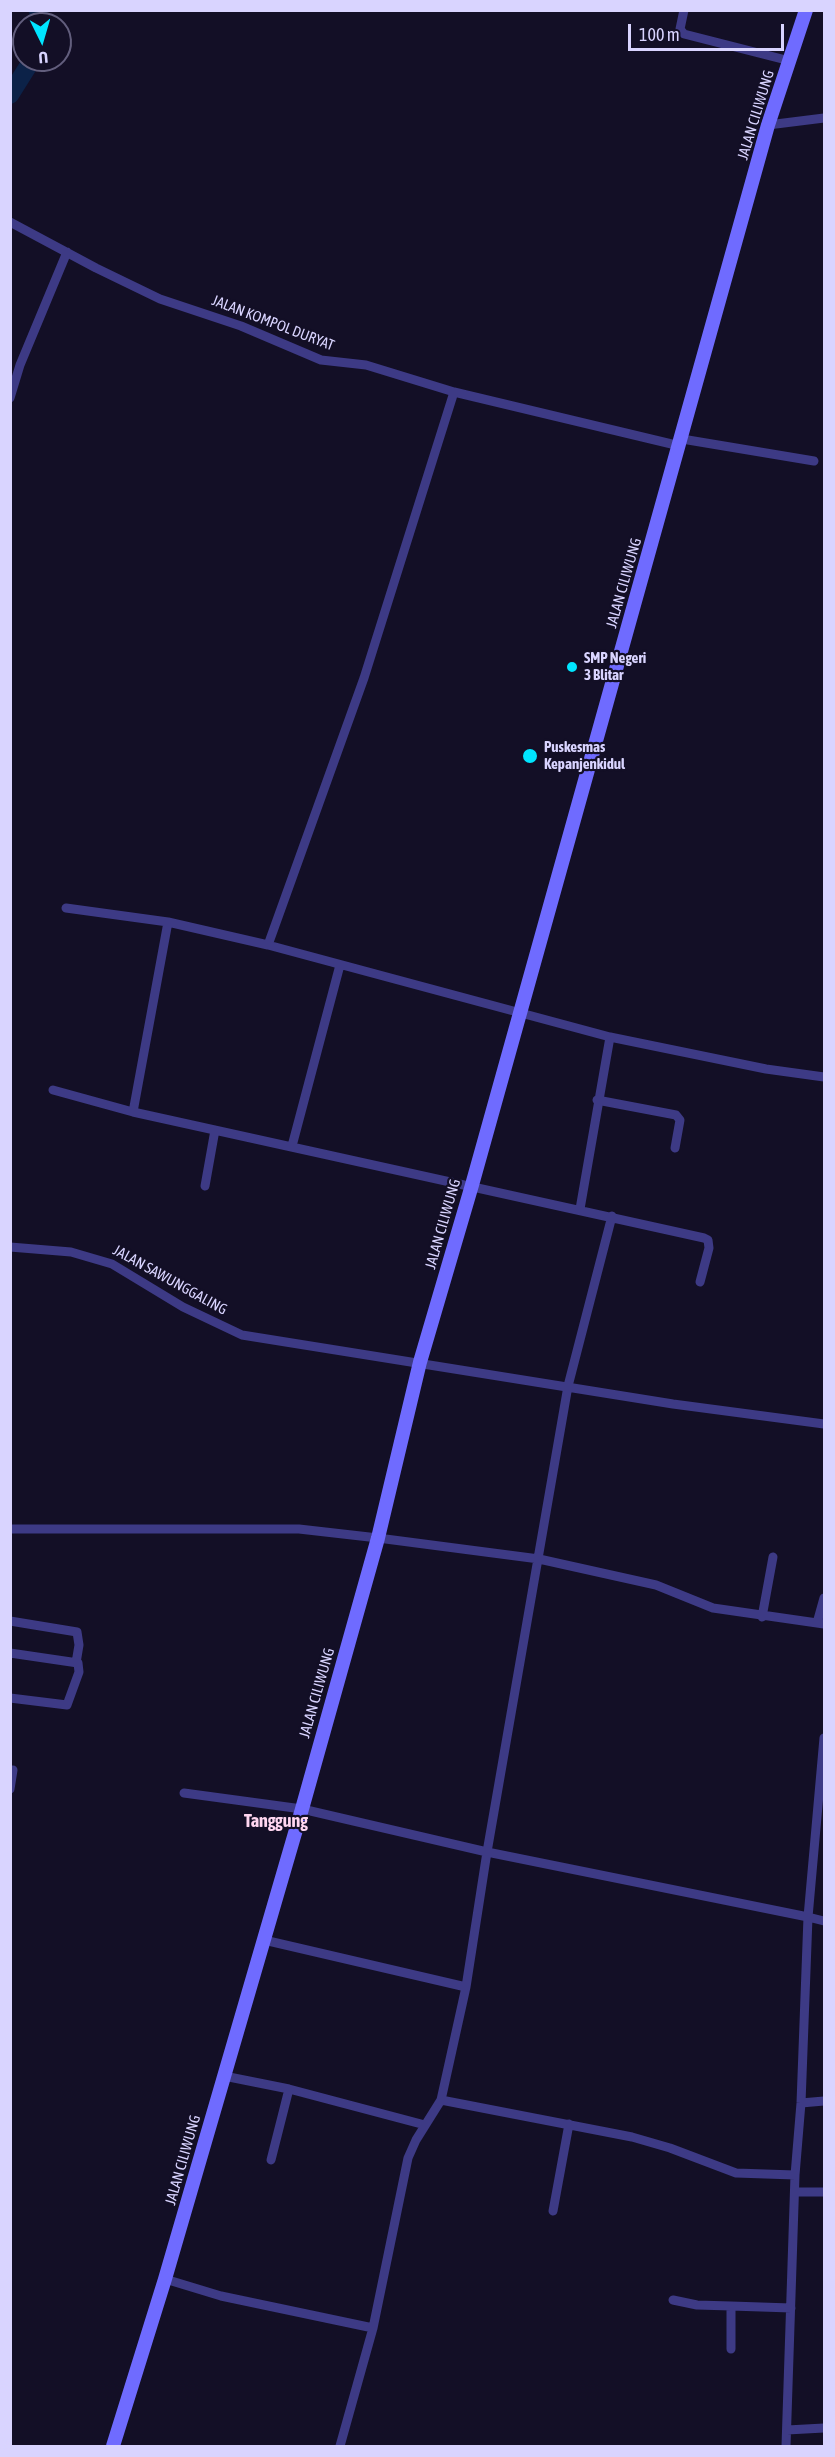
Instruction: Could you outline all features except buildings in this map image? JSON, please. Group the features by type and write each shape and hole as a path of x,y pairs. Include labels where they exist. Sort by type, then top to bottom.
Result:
{"main road":[{"name":"JALAN CILIWUNG","path":"116,2446 302,1809 378,1538 420,1362 681,443 768,125 807,10"}],"street":[{"path":"684,12 680,28 684,34 790,61"},
{"path":"768,125 825,118"},
{"name":"JALAN KOMPOL DURYAT","path":"10,222 160,299 207,314 321,360 366,365 454,392 681,443 814,461"},
{"path":"10,398 20,365 67,252"},
{"path":"268,945 364,678 454,392"},
{"path":"66,908 168,922 268,945 610,1037 766,1069 825,1077"},
{"path":"133,1112 168,922"},
{"path":"292,1146 340,965"},
{"path":"580,1209 597,1100 610,1037"},
{"path":"53,1090 133,1112 612,1216 708,1240 709,1248 700,1282"},
{"path":"597,1100 676,1115 680,1120 675,1148"},
{"path":"205,1185 215,1130"},
{"path":"340,2446 373,2328 408,2158 441,2100 466,1987 487,1852 568,1386 612,1216"},
{"name":"JALAN SAWUNGGALING","path":"10,1247 92,1256 112,1263 183,1307 242,1335 825,1424"},
{"path":"10,1529 299,1529 378,1538 539,1559 656,1585 713,1608 821,1624 825,1598"},
{"path":"762,1617 773,1557"},
{"path":"10,1621 77,1632 79,1645 76,1663 79,1672 67,1705 10,1698"},
{"path":"10,1653 76,1663"},
{"path":"786,2446 795,2175 801,2103 808,1917 821,1817 825,1738"},
{"path":"10,1770 13,1770 10,1789"},
{"path":"184,1793 302,1809 487,1852 825,1921"},
{"path":"264,1940 466,1987"},
{"path":"224,2076 425,2125"},
{"path":"272,2160 289,2090"},
{"path":"441,2100 569,2124 670,2148 736,2173 795,2175"},
{"path":"801,2103 825,2101"},
{"path":"553,2211 569,2124"},
{"path":"795,2192 825,2192"},
{"path":"165,2279 221,2296 373,2328"},
{"path":"673,2300 697,2305 791,2308"},
{"path":"731,2307 731,2349"},
{"path":"787,2430 825,2428"}],"waterway":[{"path":"10,95 24,72"}],"place":[{"name":"SMP Negeri 3 Blitar","path":"572,667"},
{"name":"Puskesmas Kepanjenkidul","path":"530,756"}],"district":[{"name":"Tanggung","path":"276,1821"}]}
